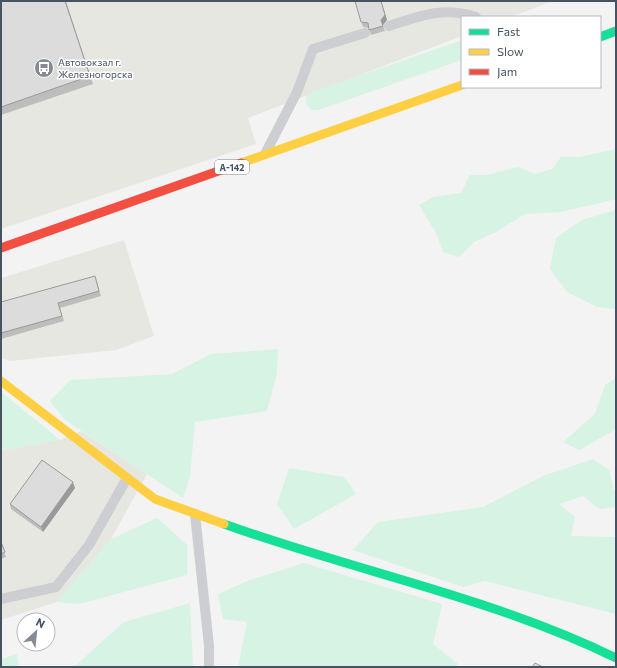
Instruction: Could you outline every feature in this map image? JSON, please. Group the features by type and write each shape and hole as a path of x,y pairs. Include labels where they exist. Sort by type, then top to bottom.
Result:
{"main road":[{"path":"601,37 616,31"},
{"name":"А-142","path":"1,248 461,85"},
{"path":"1,381 155,498 240,530 514,615 573,637 616,658"}],"lane":[{"path":"389,26 434,12 464,13 473,16"},
{"path":"264,156 297,92 313,49 365,33"},
{"path":"1,599 56,587 89,545 127,478"},
{"path":"195,513 209,646 209,667"}],"shaded area":[{"path":"1,1 553,1 514,16 461,16 461,36 248,118 256,144 1,229"},
{"path":"124,240 154,336 116,350 10,361 1,358 1,278"},
{"path":"81,431 147,474 111,539 57,602 26,612 16,612 16,615 1,620 1,450 60,440"}],"green space":[{"path":"461,40 461,60 318,110 311,110 306,104 306,97 312,92"},
{"path":"616,149 616,199 561,212 525,214 496,232 474,242 459,257 443,252 436,233 419,205 433,197 461,193 470,175 487,175 518,167 535,174 552,169 561,157 580,157"},
{"path":"616,210 616,309 597,307 567,292 550,269 556,238 582,220"},
{"path":"278,349 277,374 267,411 195,422 190,476 183,498 64,419 50,401 70,380 172,374 211,354"},
{"path":"616,378 616,428 579,450 563,442 595,414 605,385"},
{"path":"1,392 60,440 1,450"},
{"path":"593,459 609,470 614,490 616,490 616,507 599,509 583,496 559,504 575,517 571,536 616,537 616,614 485,581 463,587 353,550 378,522 483,507 543,476"},
{"path":"289,468 344,477 356,494 294,529 277,504"},
{"path":"157,518 187,545 187,575 79,604 57,602 111,539"},
{"path":"304,563 442,604 433,644 458,664 456,667 238,667 247,622 223,619 218,594 247,581"},
{"path":"190,603 193,667 74,667 124,622"},
{"path":"17,654 19,667 1,667 1,659"}],"building":[{"name":"Автовокзал г. Железногорска","path":"1,1 65,1 90,76 1,107"},
{"path":"355,1 381,1 385,15 381,20 383,26 369,30 368,23 361,22"},
{"path":"95,276 99,291 58,303 62,316 1,333 1,302"},
{"path":"42,460 73,482 41,527 10,504"},
{"path":"1,542 5,552 1,554"},
{"path":"535,663 543,667 532,667"}],"traffic: fast":[{"path":"601,37 616,31"},
{"path":"224,524 273,541 471,601 569,637 616,658"}],"traffic: slow":[{"path":"241,163 461,85"},
{"path":"1,381 155,499 224,524"}],"traffic: jam":[{"path":"1,248 241,163"}],"place":[{"name":"Автовокзал г. Железногорска","path":"44,68"}]}
